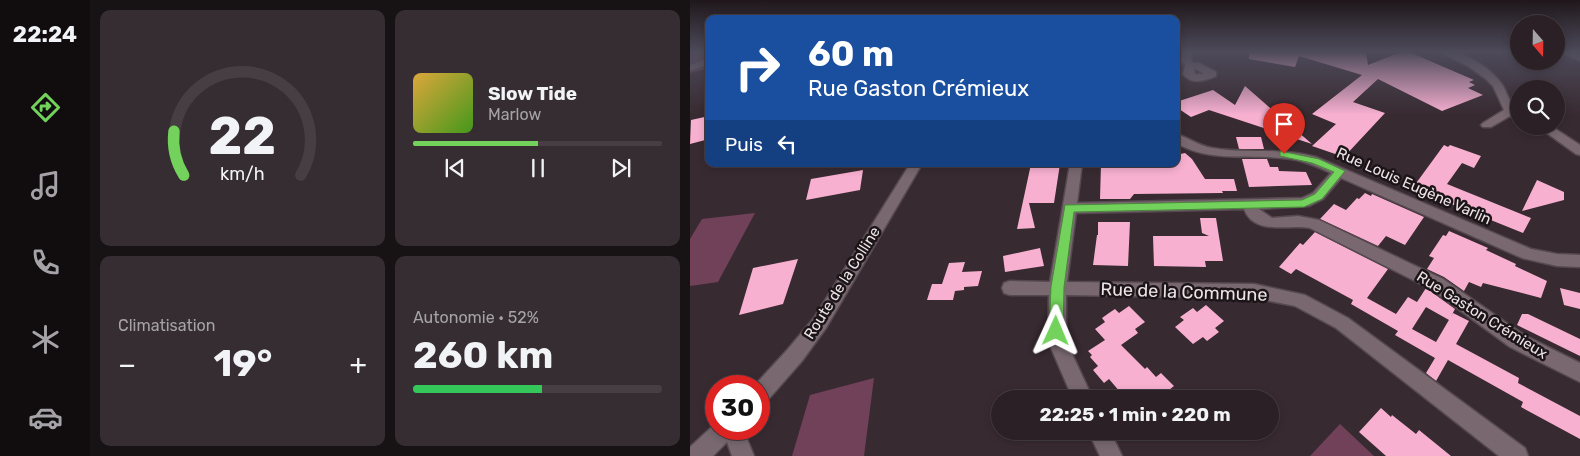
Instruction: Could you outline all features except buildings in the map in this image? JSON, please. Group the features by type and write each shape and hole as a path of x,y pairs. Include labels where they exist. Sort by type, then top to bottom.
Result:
{"street":[{"path":"1483,73 1495,81 1510,107"},
{"path":"1487,125 1510,116"},
{"path":"1556,135 1580,151"},
{"name":"Rue Louis Eugène Varlin","path":"1180,141 1187,146 1211,152 1242,155 1284,154 1316,161 1528,254 1557,260 1580,261"},
{"name":"Route de la Colline","path":"770,383 820,323 914,167"},
{"path":"1076,167 1058,287 1057,342 1079,390"},
{"path":"1069,208 1304,203 1318,196 1340,171"},
{"name":"Rue Gaston Crémieux","path":"1251,205 1252,210 1262,220 1270,223 1298,221 1314,224 1394,262 1437,284 1517,341 1580,373"},
{"name":"Rue de la Commune","path":"1010,288 1058,287 1254,291 1299,300 1342,323 1517,456"},
{"path":"697,456 714,440"},
{"path":"736,440 743,456"},
{"path":"1103,440 1111,456"}],"shaded area":[{"path":"755,213 718,282 690,286 690,239 702,219"},
{"path":"874,378 864,456 792,456 810,395"},
{"path":"1340,424 1374,456 1310,456"}],"route":[{"path":"1056,331 1058,287 1069,208 1304,203 1318,196 1340,171 1316,161 1284,154"}]}
